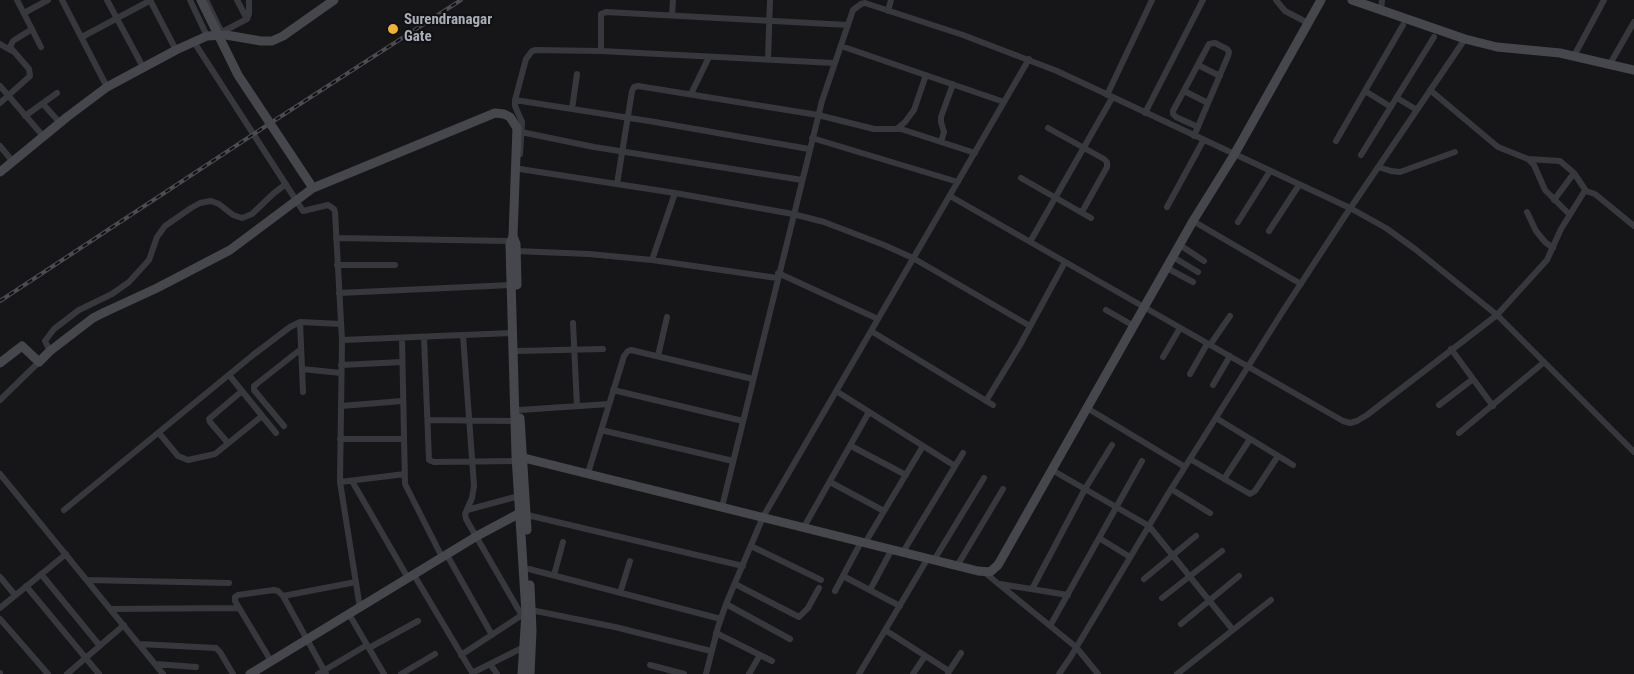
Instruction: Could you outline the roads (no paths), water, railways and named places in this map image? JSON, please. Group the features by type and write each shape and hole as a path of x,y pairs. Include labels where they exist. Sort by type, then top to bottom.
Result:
{"main road":[{"path":"201,0 238,75 313,188"},
{"path":"0,172 107,86 176,50 207,36 222,34 261,41 272,40 283,36 334,0"},
{"path":"518,458 588,473 957,566 990,572 998,565 1321,0"},
{"path":"1352,0 1465,39 1497,47 1574,56 1634,70"},
{"path":"0,363 22,346 40,362 50,351 94,318 230,250 313,188 495,113 510,117 519,130 511,285 514,421 529,569 531,610 530,674"},
{"path":"513,239 516,251 517,351 520,410 519,496 523,514 524,646 522,674"},
{"path":"250,674 477,536 523,514"}],"street":[{"path":"17,0 41,48"},
{"path":"24,13 48,0"},
{"path":"62,0 107,86"},
{"path":"107,0 143,67"},
{"path":"82,37 150,0 176,50"},
{"path":"190,0 207,36"},
{"path":"206,0 222,34 247,19 249,0"},
{"path":"237,0 247,19"},
{"path":"672,15 673,0"},
{"path":"768,60 770,0"},
{"path":"888,11 891,0"},
{"path":"1030,242 1084,148 1110,96 1152,0"},
{"path":"1145,113 1203,0"},
{"path":"1276,0 1278,5 1308,23"},
{"path":"1381,10 1382,0"},
{"path":"1574,56 1604,0"},
{"path":"722,507 809,149 834,63 855,3 865,4 964,35 1029,59 1350,208 1386,228 1497,315 1634,452"},
{"path":"601,51 601,17 603,13 848,24"},
{"path":"1610,64 1634,22"},
{"path":"1336,141 1403,25"},
{"path":"12,51 10,47 13,41 32,29"},
{"path":"1362,155 1434,37"},
{"path":"1059,674 1171,489 1301,284 1350,208 1465,39"},
{"path":"194,42 303,212 326,205 334,208 342,340 340,482 360,608"},
{"path":"1194,136 1198,127 1208,103 1220,76 1229,52 1215,42 1209,44 1173,114 1198,127"},
{"path":"0,44 12,51 31,72 28,79 0,103"},
{"path":"841,46 1004,102"},
{"path":"336,238 513,239 520,169 519,130 522,122 515,106 526,59 532,51 601,51 834,63"},
{"path":"691,94 709,56"},
{"path":"706,674 716,633 726,604 763,517 1029,59"},
{"path":"1198,65 1220,76"},
{"path":"572,109 577,74"},
{"path":"898,128 914,110 926,75"},
{"path":"941,142 944,132 941,122 942,117 953,84"},
{"path":"0,86 43,136"},
{"path":"616,184 632,91 634,87 638,86 818,115 874,129 898,128 974,153"},
{"path":"1430,90 1498,147 1528,159 1560,162 1574,173 1586,191 1595,194 1634,226"},
{"path":"1184,91 1208,103"},
{"path":"1365,91 1391,107"},
{"path":"25,116 57,93"},
{"path":"1397,98 1416,110"},
{"path":"516,100 809,149"},
{"path":"43,104 60,123"},
{"path":"1048,128 1104,159 1107,167 1082,212"},
{"path":"519,130 623,151 802,180"},
{"path":"812,138 958,182"},
{"path":"1167,206 1203,141"},
{"path":"0,146 13,162"},
{"path":"1378,167 1400,172 1456,152"},
{"path":"1528,159 1534,164 1542,186 1569,214"},
{"path":"520,169 675,193 793,214 854,232 913,258 1030,326"},
{"path":"1238,222 1270,171"},
{"path":"1554,200 1574,173"},
{"path":"1021,178 1091,218"},
{"path":"50,351 45,341 54,329 78,310 112,294 129,282 149,260 157,237 165,226 190,208 210,201 219,204 233,215 242,218 252,214 286,184"},
{"path":"1269,231 1299,185"},
{"path":"950,196 1343,421 1350,422 1357,421 1367,415 1497,315 1547,260 1569,214 1586,191"},
{"path":"652,260 675,193"},
{"path":"1527,212 1536,231 1553,248"},
{"path":"1193,222 1301,284"},
{"path":"1180,245 1204,260"},
{"path":"516,251 589,254 652,260 778,276 878,319"},
{"path":"1173,257 1198,272"},
{"path":"986,401 1065,262"},
{"path":"337,265 395,264"},
{"path":"1167,268 1193,282"},
{"path":"338,293 511,285"},
{"path":"1106,310 1134,326"},
{"path":"1190,374 1230,316"},
{"path":"658,356 667,317"},
{"path":"64,510 290,327 300,322 340,324"},
{"path":"300,322 303,392"},
{"path":"573,323 576,406"},
{"path":"1163,357 1180,328"},
{"path":"871,330 993,406"},
{"path":"342,340 512,333"},
{"path":"461,655 492,635 524,618 466,519 466,510 473,492 463,335"},
{"path":"424,337 429,460 434,462 518,458"},
{"path":"402,338 404,474 408,494 492,635"},
{"path":"517,351 604,348"},
{"path":"284,426 254,390 254,386 301,349"},
{"path":"1451,349 1493,406"},
{"path":"588,473 624,356 628,351 632,350 753,379"},
{"path":"1212,385 1230,356"},
{"path":"0,400 40,362"},
{"path":"342,365 402,362"},
{"path":"1459,432 1543,363"},
{"path":"302,369 342,373"},
{"path":"229,375 276,433"},
{"path":"1439,405 1473,379"},
{"path":"613,390 743,421"},
{"path":"228,443 210,422 209,418 242,391"},
{"path":"836,391 955,466"},
{"path":"341,406 402,401"},
{"path":"520,410 609,404"},
{"path":"1087,408 1185,467"},
{"path":"804,527 869,412"},
{"path":"160,433 178,456 184,460 206,457 215,454 262,416"},
{"path":"1216,418 1293,465"},
{"path":"428,420 514,421"},
{"path":"601,430 733,461"},
{"path":"340,439 403,439"},
{"path":"1224,479 1250,439"},
{"path":"1032,589 1112,445"},
{"path":"851,446 906,475"},
{"path":"835,591 842,576 923,446"},
{"path":"903,552 963,454"},
{"path":"1190,459 1248,493 1253,493 1278,456"},
{"path":"1050,626 1142,461"},
{"path":"1052,470 1149,526 1233,630"},
{"path":"0,474 163,674"},
{"path":"340,482 404,474"},
{"path":"860,674 900,606 984,478"},
{"path":"352,480 472,673 524,646"},
{"path":"830,482 884,511"},
{"path":"957,566 1003,489"},
{"path":"1171,489 1210,513"},
{"path":"466,510 519,496"},
{"path":"523,514 743,566"},
{"path":"1144,579 1196,536"},
{"path":"1099,538 1130,557"},
{"path":"554,575 563,542"},
{"path":"751,546 821,580"},
{"path":"870,590 892,550"},
{"path":"1162,598 1222,552"},
{"path":"0,608 66,554"},
{"path":"620,593 630,561"},
{"path":"529,569 721,619"},
{"path":"984,572 1076,647 1098,674"},
{"path":"41,574 100,646"},
{"path":"842,576 900,606"},
{"path":"1181,624 1239,576"},
{"path":"0,578 15,595"},
{"path":"87,580 228,583"},
{"path":"283,596 356,582"},
{"path":"735,584 799,617 808,608 819,588"},
{"path":"998,584 1068,595"},
{"path":"26,586 99,674"},
{"path":"271,662 235,601 235,597 238,595 278,591 283,596 323,673 368,646 418,621"},
{"path":"1178,674 1271,600"},
{"path":"726,604 790,639"},
{"path":"111,609 239,608"},
{"path":"531,610 615,627 711,651"},
{"path":"350,614 384,674"},
{"path":"0,618 48,674"},
{"path":"67,674 124,626"},
{"path":"885,630 949,673 961,653"},
{"path":"716,633 772,661"},
{"path":"139,644 216,648 233,674"},
{"path":"401,674 435,654"},
{"path":"749,674 760,655"},
{"path":"913,674 924,656"},
{"path":"155,664 196,667"},
{"path":"490,664 497,674"},
{"path":"650,665 684,674"}],"railway":[{"path":"0,301 461,0"}],"place":[{"name":"Surendranagar Gate","path":"393,29"}]}
